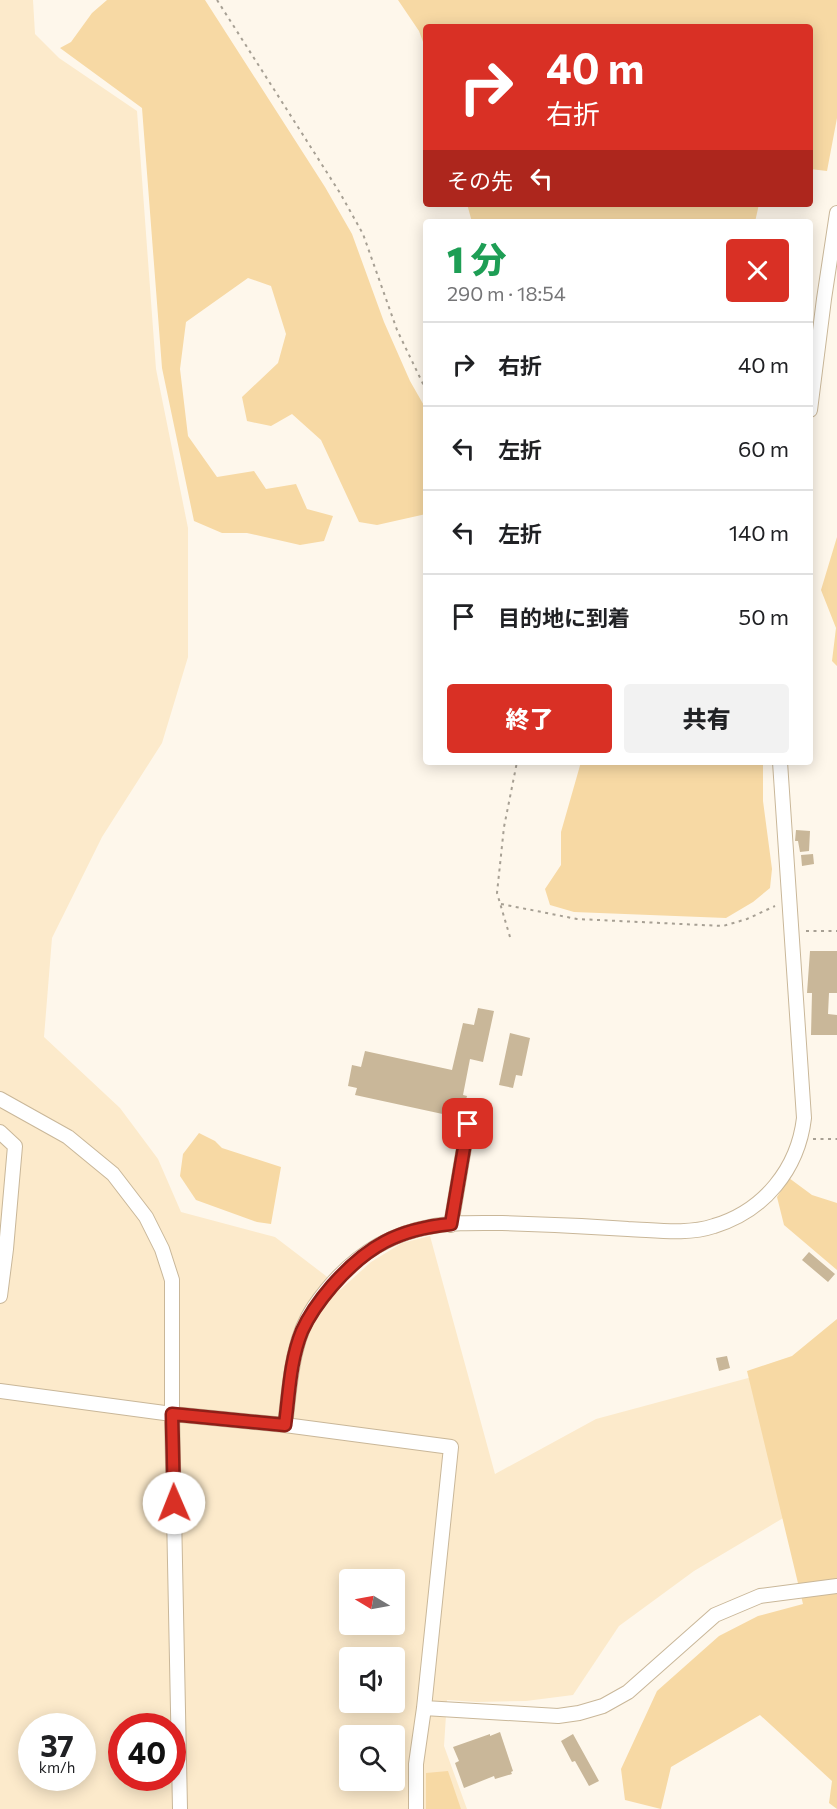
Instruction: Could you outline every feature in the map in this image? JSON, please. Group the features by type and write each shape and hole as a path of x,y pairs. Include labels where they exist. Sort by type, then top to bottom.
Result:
{"street":[{"path":"813,386 837,213"},
{"path":"285,1425 294,1359 302,1332 313,1308 348,1267 377,1245 420,1229 451,1224 544,1224 688,1231 714,1227 755,1205 778,1183 792,1163 801,1138 803,1094 780,765"},
{"path":"0,1099 68,1137 113,1174 146,1217 162,1249 172,1280 172,1414 180,1809"},
{"path":"451,1224 468,1124"},
{"path":"0,1132 15,1146 0,1296"},
{"path":"0,1390 172,1414 285,1425 451,1447 424,1708 416,1764 416,1809"},
{"path":"424,1708 558,1716 603,1706 628,1692 715,1615 760,1596 837,1586"}],"path":[{"path":"217,0 340,193 363,234 397,330 423,384"},
{"path":"510,937 497,893 504,827 516,765"},
{"path":"501,904 577,919 723,926 747,919 789,900"},
{"path":"791,931 837,931"},
{"path":"801,1138 837,1140"}],"shaded area":[{"path":"0,0 33,0 35,34 59,58 137,111 156,369 188,528 188,657 162,743 102,837 52,938 44,1037 120,1108 158,1159 181,1212 275,1237 326,1276 340,1290 371,1262 402,1243 430,1236 495,1474 596,1419 778,1370 790,1514 694,1571 619,1626 573,1695 526,1701 447,1700 444,1746 467,1809 0,1809"},
{"path":"107,0 205,0 325,187 352,234 384,322 410,381 423,404 423,515 377,525 359,522 321,440 292,414 271,426 247,421 242,397 278,363 286,334 271,286 248,278 186,322 180,369 188,436 217,477 254,471 266,489 296,484 307,509 333,516 324,541 300,545 247,533 222,533 194,521 162,368 142,108 60,48 71,42 92,13"},
{"path":"398,0 837,0 837,118 827,171 813,169 813,24 423,24 423,42 419,31"},
{"path":"468,207 758,207 756,219 471,219"},
{"path":"837,537 837,666 832,661 836,628 821,590"},
{"path":"580,765 763,765 763,801 772,869 770,888 753,902 726,918 574,912 550,905 545,889 561,865 561,832"},
{"path":"199,1133 215,1141 222,1148 281,1167 271,1224 257,1222 196,1200 180,1176 183,1154"},
{"path":"789,1178 812,1195 837,1203 837,1270 784,1225 777,1197"},
{"path":"837,1319 837,1809 829,1803 832,1781 760,1715 671,1767 661,1809 625,1800 621,1769 657,1691 719,1636 758,1616 803,1604 747,1371 792,1356"},
{"path":"448,1771 461,1809 426,1809 426,1773"}],"building":[{"path":"796,830 810,831 809,851 800,852 798,841 795,841"},
{"path":"813,854 814,864 802,866 801,855"},
{"path":"810,951 837,951 837,993 829,993 828,1014 837,1015 837,1035 811,1035 812,993 807,993"},
{"path":"478,1008 494,1011 483,1062 470,1059 463,1095 467,1096 461,1118 355,1095 357,1088 348,1086 352,1065 361,1067 365,1051 452,1070 463,1023 474,1025"},
{"path":"510,1033 530,1038 522,1076 516,1075 513,1088 499,1085"},
{"path":"809,1252 835,1274 828,1282 802,1260"},
{"path":"727,1356 730,1368 719,1371 716,1358"},
{"path":"500,1732 512,1774 495,1779 494,1776 464,1788 455,1763 459,1761 453,1747"},
{"path":"573,1734 599,1781 589,1786 561,1741"}],"route":[{"path":"174,1503 172,1414 285,1425 294,1359 302,1332 313,1308 348,1267 377,1245 415,1230 451,1224 468,1124"}]}
